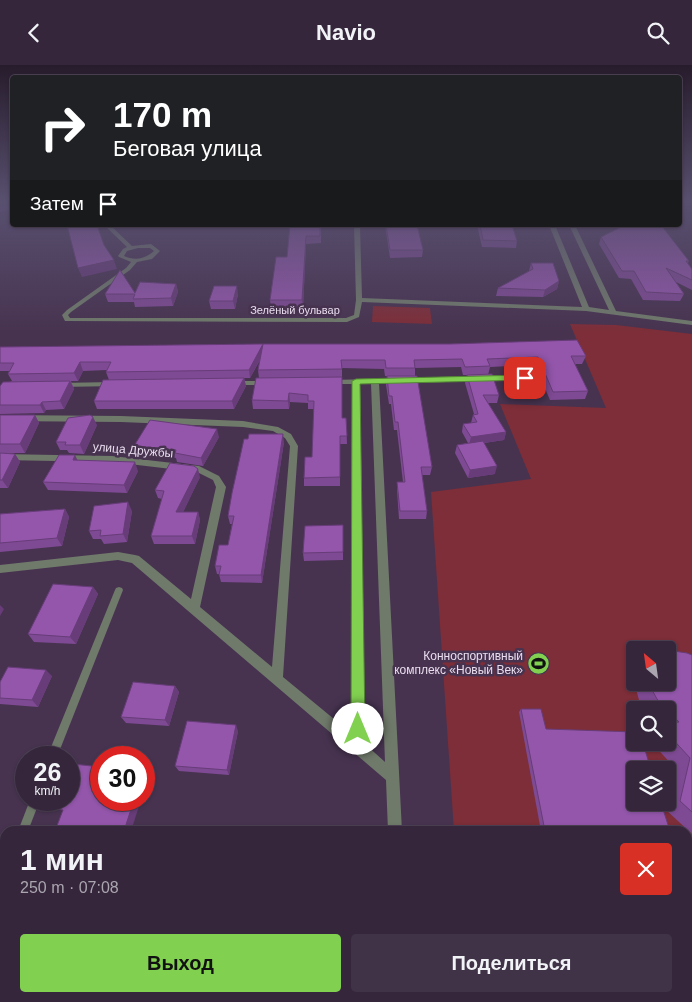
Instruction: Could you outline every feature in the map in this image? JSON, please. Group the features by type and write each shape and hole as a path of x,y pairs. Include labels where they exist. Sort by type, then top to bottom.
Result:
{"street":[{"path":"145,245 156,248 157,251 150,257 135,261 121,256 121,253 130,247 145,245"},
{"path":"358,245 359,300 586,309 692,323"},
{"path":"560,245 586,309"},
{"path":"581,245 613,312"},
{"name":"Зелёный бульвар","path":"135,261 128,269 69,311 65,315 67,320 347,320 358,316 359,300"},
{"path":"316,382 525,378"},
{"path":"356,381 358,748"},
{"path":"375,381 395,826"},
{"path":"218,383 277,382"},
{"path":"49,385 119,384"},
{"path":"0,418 121,419 243,424 275,429 288,436 294,446 277,680"},
{"name":"улица Дружбы","path":"0,457 112,459 199,469 216,478 221,487 194,609"},
{"path":"0,569 118,555 135,559 393,777"}],"lane":[{"path":"56,746 119,589"},
{"path":"25,826 31,811"}],"shaded area":[{"path":"373,306 430,308 432,324 372,322"},
{"name":"Конноспортивный комплекс «Новый Век»","path":"570,324 616,325 692,334 692,826 454,826 431,492 531,479 500,404 606,408"}],"building":[{"path":"72,245 104,245 114,260 78,268"},
{"path":"288,245 305,245 302,300 270,300 276,257 287,257"},
{"path":"389,245 422,245 423,250 390,250"},
{"path":"606,245 676,245 689,261 686,261 692,269 692,280 666,268 684,294 646,292 634,271 622,271"},
{"path":"531,263 553,263 559,281 545,290 498,288 533,269"},
{"path":"120,270 135,293 140,282 176,284 171,298 133,299 135,294 105,294"},
{"path":"214,286 237,286 233,301 209,301"},
{"path":"577,340 586,356 571,356 588,391 553,392 538,357 487,359 490,366 465,367 462,359 414,360 415,368 386,368 385,360 341,360 342,369 258,370 263,344 450,344"},
{"path":"263,344 249,370 106,372 111,362 80,362 74,373 8,374 14,363 0,363 0,347"},
{"path":"492,374 499,395 483,395 506,432 471,437 463,424 477,422 473,415 478,414 467,375"},
{"path":"387,376 417,376 432,467 421,467 427,511 400,511 397,482 405,482 398,422 395,422"},
{"path":"342,377 342,418 346,418 347,436 340,436 340,477 304,478 305,457 312,457 314,401 308,401 308,395 289,393 288,401 252,400 256,378"},
{"path":"244,378 232,401 94,401 103,380"},
{"path":"70,381 60,401 42,402 40,405 0,405 0,386 3,382"},
{"path":"0,415 35,415 20,444 0,444"},
{"path":"90,415 93,417 80,445 65,445 66,442 56,442 68,418"},
{"path":"150,420 217,429 201,458 175,453 176,450 134,446"},
{"path":"249,434 283,434 261,575 219,575 221,566 215,566 219,545 228,545 234,516 228,516 232,493 244,439 248,439"},
{"path":"483,441 497,466 470,470 457,445"},
{"path":"0,453 15,454 2,480 0,480"},
{"path":"59,455 75,455 73,460 135,462 124,485 43,482"},
{"path":"170,463 194,466 198,469 176,512 198,512 192,536 151,536 164,491 155,490"},
{"path":"128,502 123,534 100,536 101,530 89,531 94,506"},
{"path":"65,509 57,538 0,543 0,514"},
{"path":"343,525 343,552 303,553 305,526"},
{"path":"53,584 93,587 70,637 28,634"},
{"path":"676,651 692,655 692,812 680,801 690,758 676,743 676,722 679,722 676,719 676,701 659,701 653,691 676,691"},
{"path":"8,667 46,670 32,700 0,698 0,682"},
{"path":"133,682 175,686 165,720 121,717"},
{"path":"521,709 541,709 546,729 626,732 626,751 645,751 648,761 626,761 626,811 664,811 668,826 544,826"},
{"path":"187,721 236,725 227,770 175,766"},
{"path":"80,765 90,766 90,811 130,811 126,826 57,826 63,811 80,811"}],"place":[{"name":"Конноспортивный комплекс «Новый Век»","path":"539,663"}],"route":[{"path":"358,729 356,381 525,378"}]}
